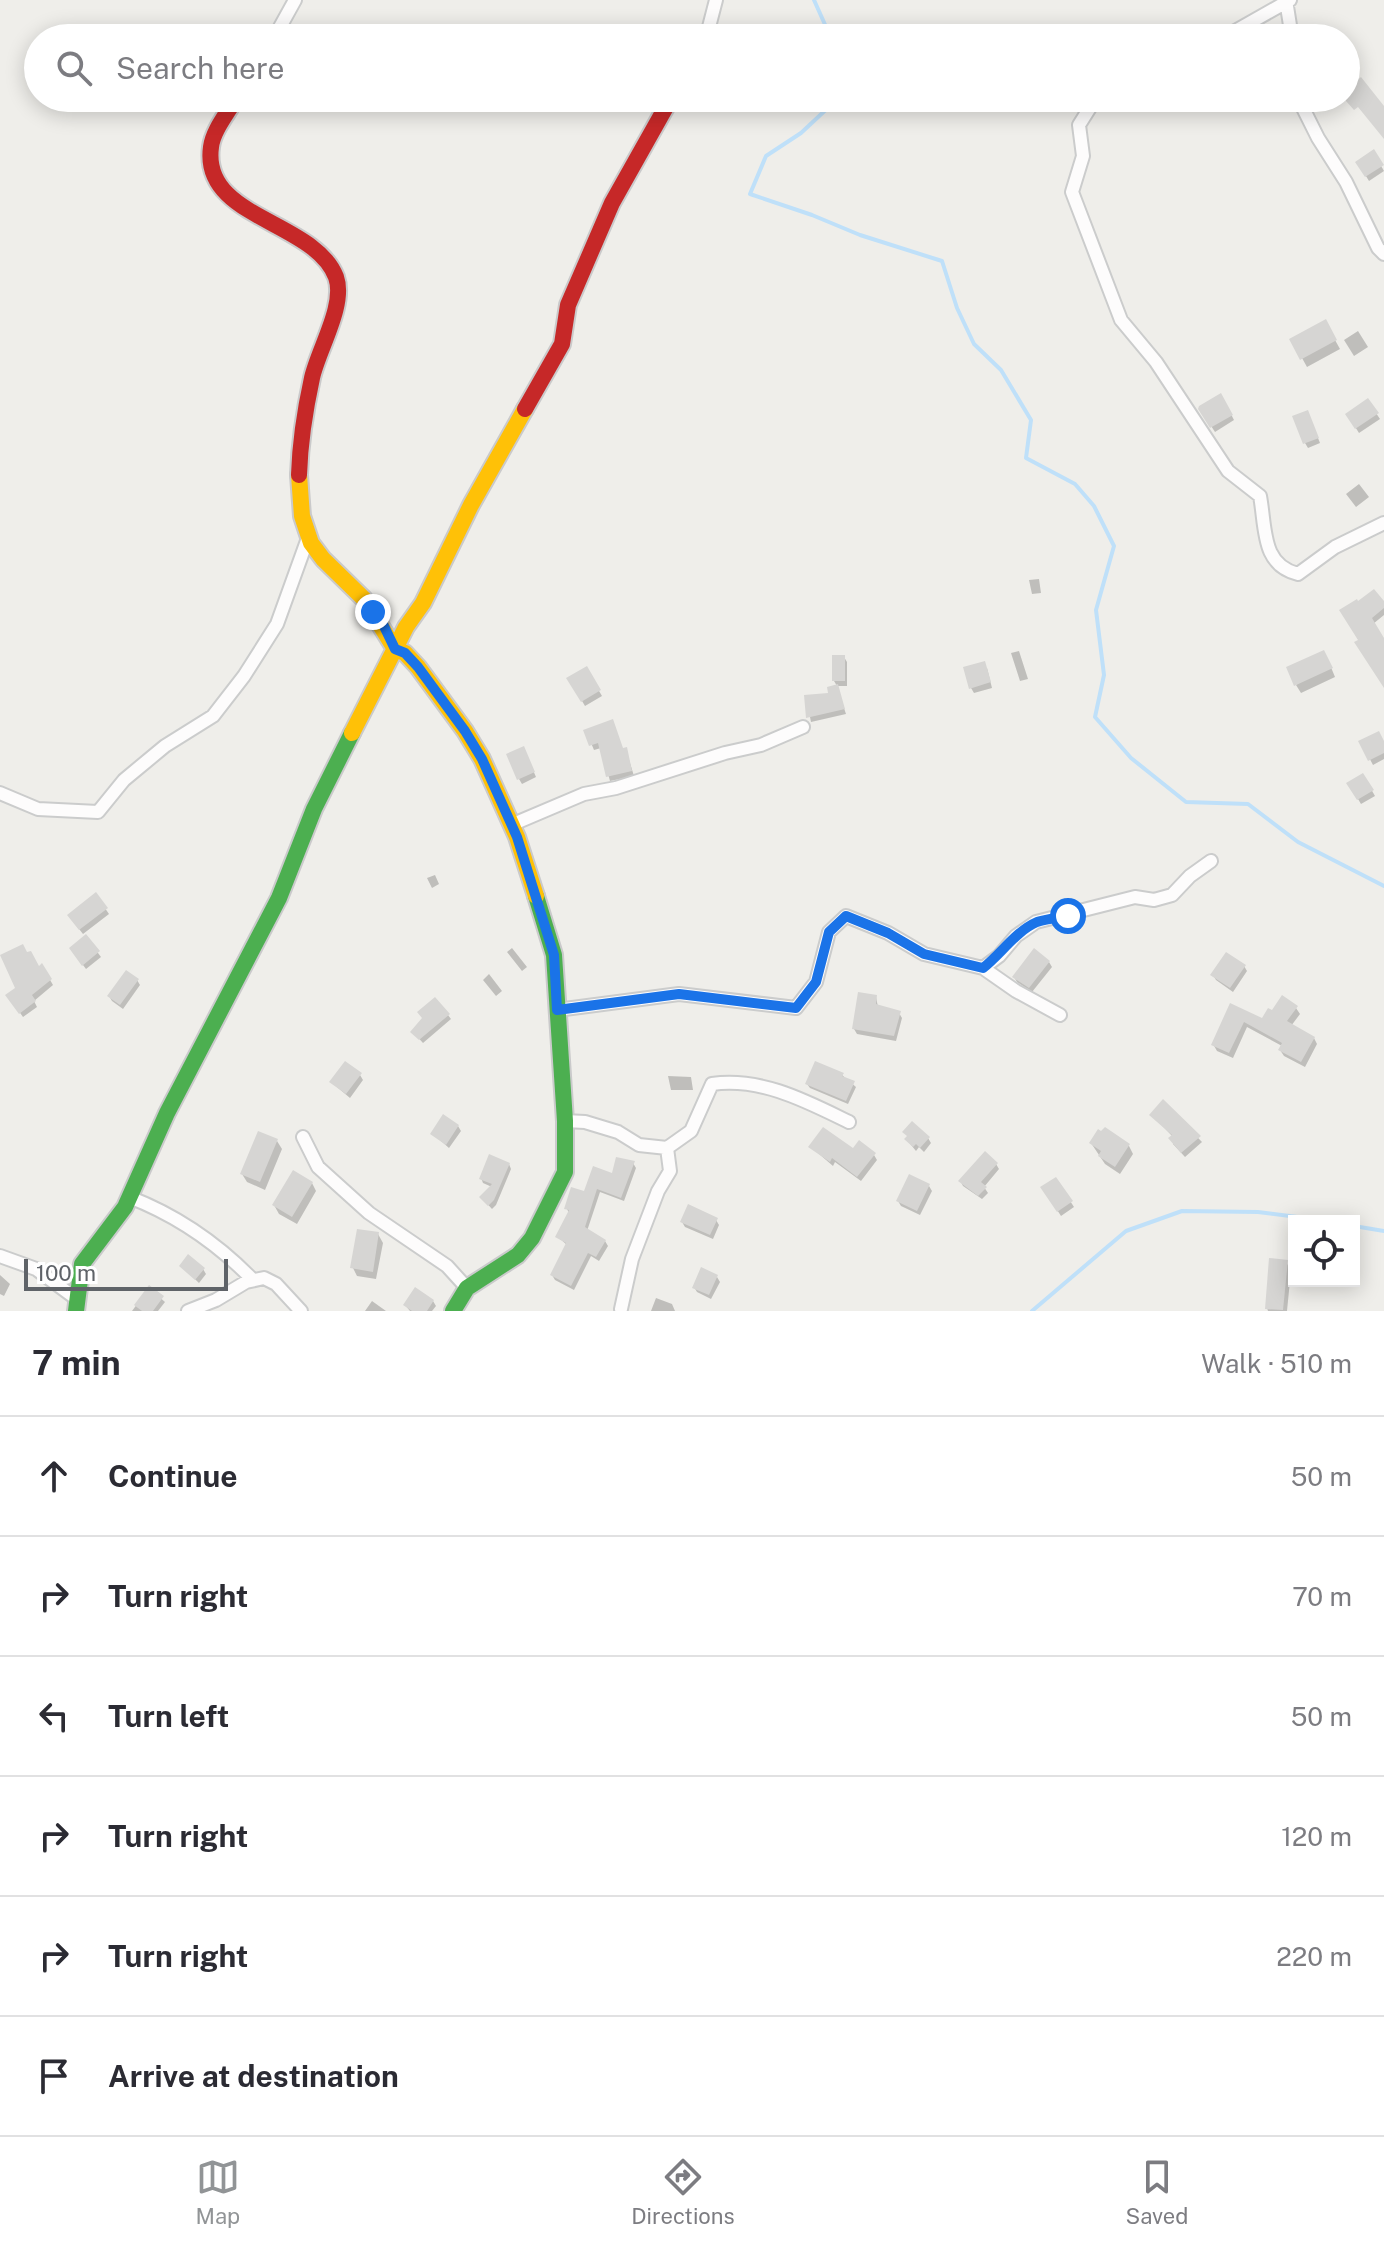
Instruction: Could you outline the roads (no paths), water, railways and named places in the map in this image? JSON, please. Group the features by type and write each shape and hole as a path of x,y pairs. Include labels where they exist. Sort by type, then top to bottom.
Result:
{"street":[{"path":"282,24 295,0"},
{"path":"710,24 716,0"},
{"path":"1247,24 1287,1 1290,24"},
{"path":"228,112 211,144 213,180 226,194 321,256 336,276 336,302 313,370 306,415 299,488 308,538 320,556 361,596 382,622 395,649 405,653 418,667 482,759 511,825 554,955 565,1121 565,1172 532,1238 505,1265 467,1288 453,1311"},
{"path":"77,1305 82,1264 129,1197 167,1113 279,898 314,809 406,627 423,603 471,505 562,344 568,305 612,203 663,112"},
{"path":"1087,112 1079,125 1083,156 1072,192 1121,320 1156,362 1228,471 1260,496 1271,558 1285,571 1298,574 1335,547 1384,523"},
{"path":"1305,112 1384,254"},
{"path":"0,793 38,809 98,812 134,771 165,746 213,716 244,676 277,624 308,538"},
{"path":"511,825 584,794 616,788 725,753 761,745 803,727"},
{"path":"983,968 999,956 1016,936 1036,922 1135,897 1154,900 1172,895 1190,876 1211,861"},
{"path":"557,1010 679,994 796,1008 816,982 829,932 846,916 888,933 924,954 983,968 1016,991 1060,1015"},
{"path":"565,1121 585,1122 618,1132 639,1145 667,1148 691,1131 712,1084 729,1082 773,1088 849,1122"},
{"path":"303,1137 318,1167 369,1213 447,1266 467,1288"},
{"path":"621,1309 632,1259 658,1191 670,1171 667,1148"},
{"path":"129,1197 161,1209 225,1252 253,1280"},
{"path":"0,1256 36,1269 77,1305"},
{"path":"188,1311 253,1280 264,1278 276,1284 301,1311"}],"waterway":[{"path":"814,0 825,24"},
{"path":"824,112 801,133 766,156 750,194 860,235 942,261 957,308 974,344 1001,370 1031,420 1026,458 1075,484 1094,506 1114,546 1096,610 1104,675 1095,717 1131,758 1186,802 1248,804 1298,842 1384,886"},
{"path":"1032,1311 1126,1231 1182,1211 1258,1212 1288,1216"},
{"path":"1360,1227 1384,1231"}]}
